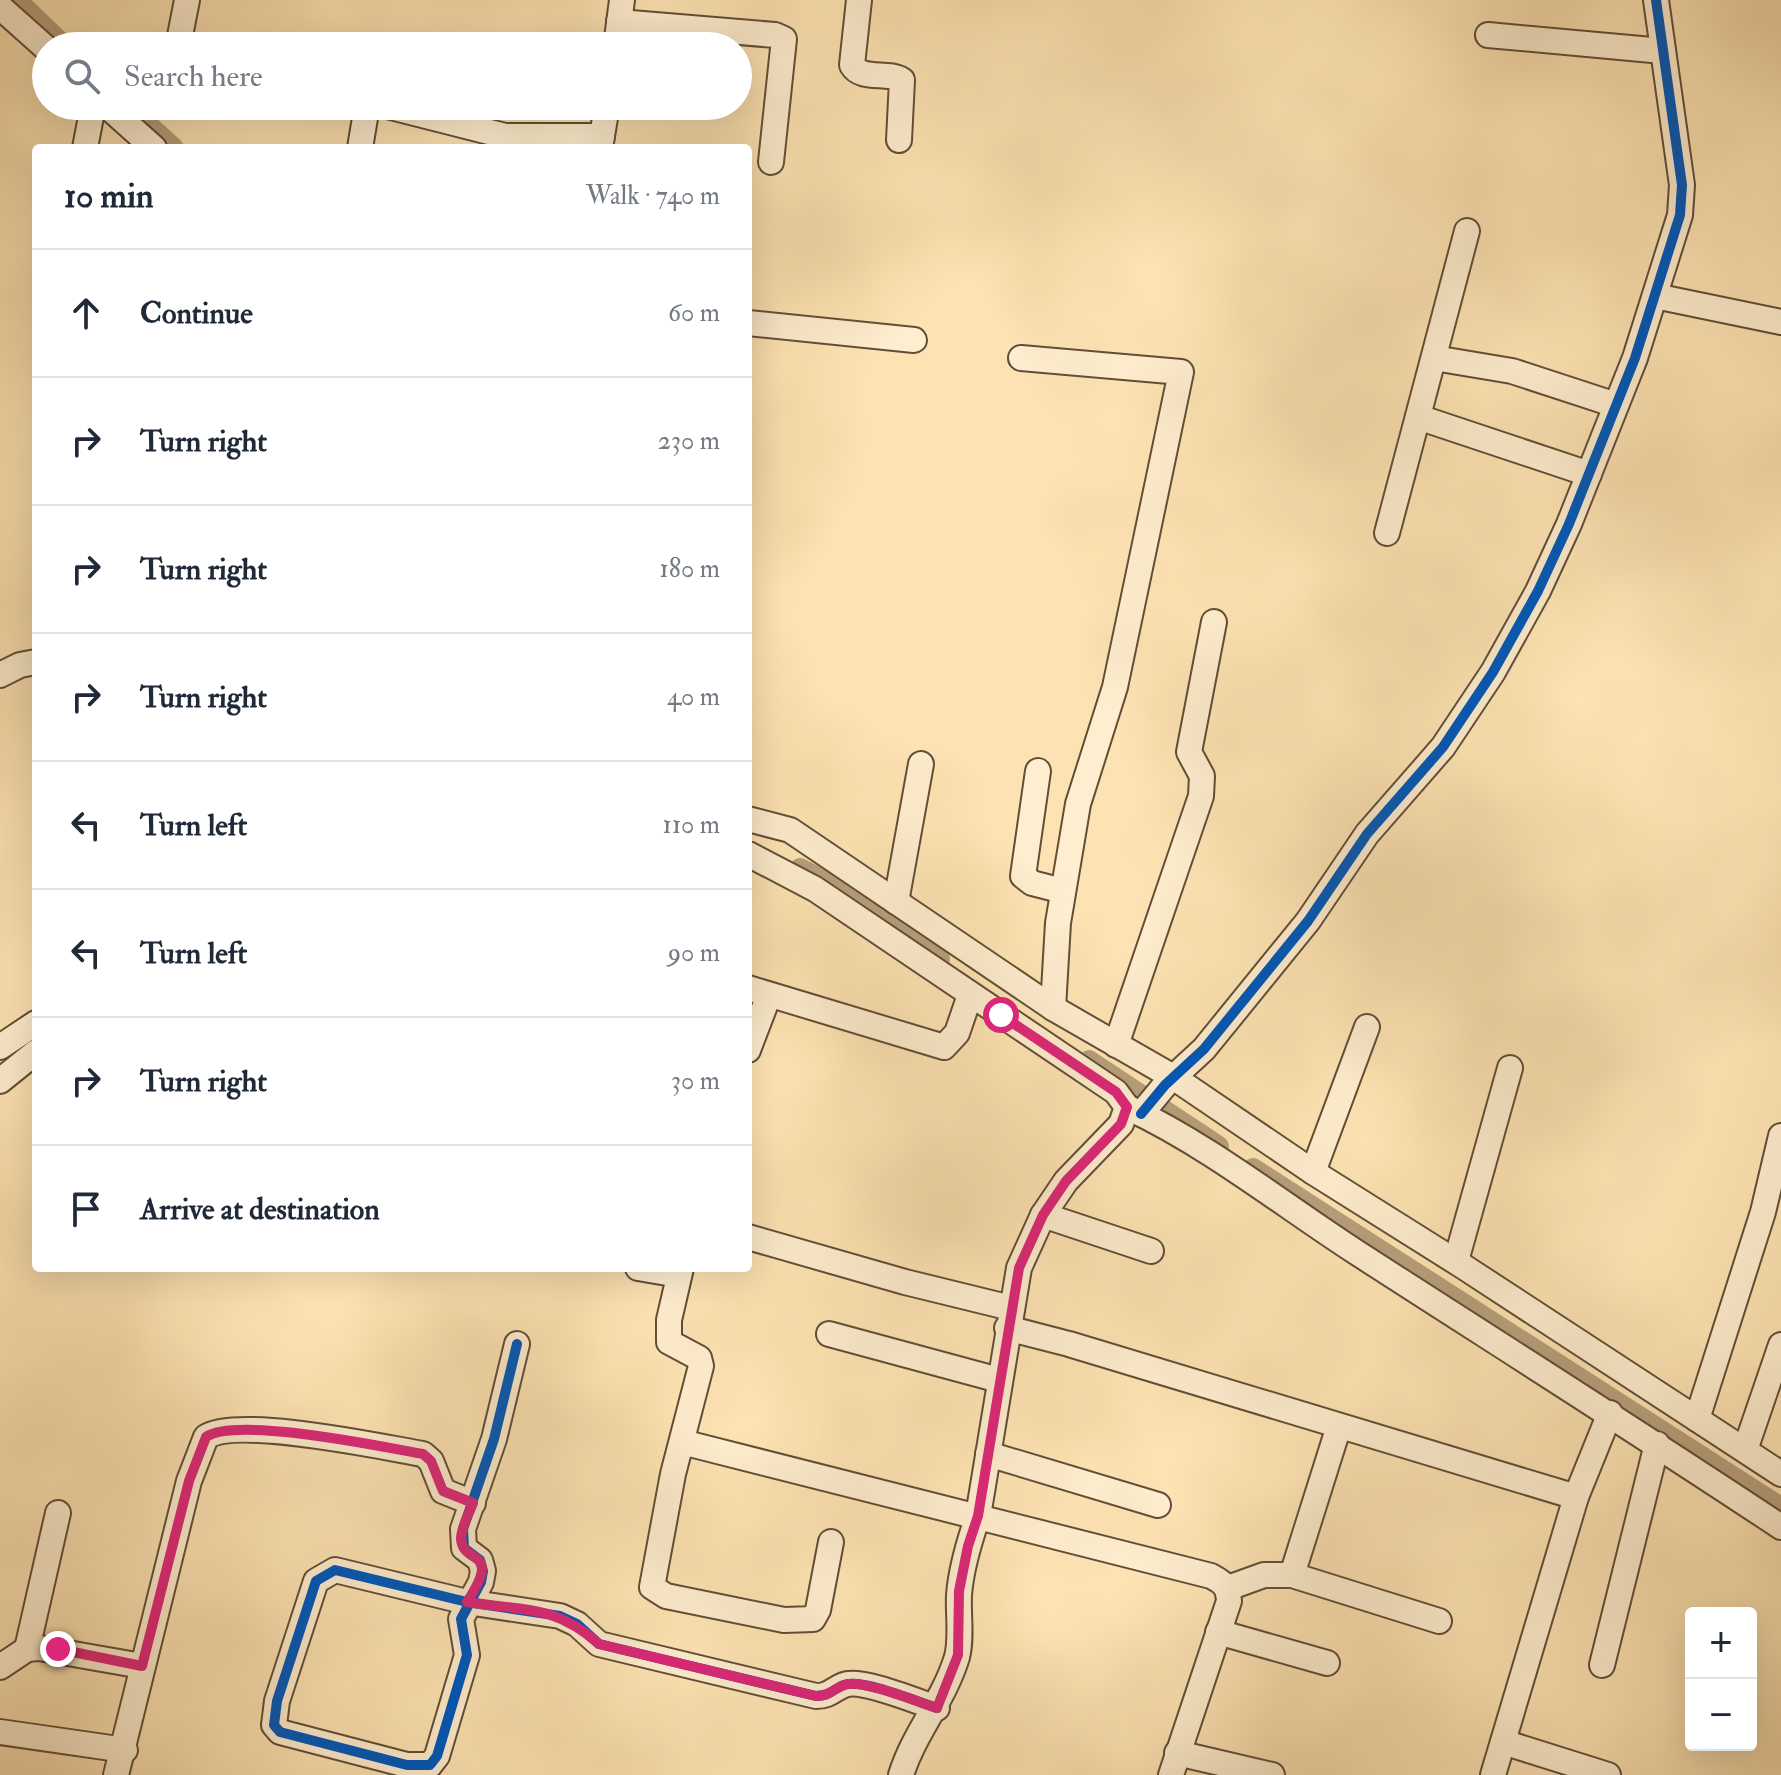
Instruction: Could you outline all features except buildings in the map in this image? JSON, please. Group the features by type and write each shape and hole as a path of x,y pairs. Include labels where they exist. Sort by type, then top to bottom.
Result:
{"street":[{"path":"181,32 187,0"},
{"path":"859,0 852,65 862,73 896,76 902,80 899,140"},
{"path":"901,1775 909,1750 937,1708 958,1655 959,1591 978,1516 1009,1318 1019,1268 1043,1215 1066,1181 1121,1124 1204,1049 1308,921 1372,828 1443,747 1493,672 1538,591 1589,474 1655,296 1678,225 1682,197 1656,0"},
{"path":"0,7 32,35"},
{"path":"619,23 736,32"},
{"path":"752,33 784,39 771,162"},
{"path":"0,35 32,41"},
{"path":"1488,35 1663,51"},
{"path":"86,144 90,120"},
{"path":"129,120 150,144"},
{"path":"361,144 365,120"},
{"path":"442,120 505,136 601,142 605,120"},
{"path":"1387,533 1467,231"},
{"path":"1655,296 1781,322"},
{"path":"752,323 914,340"},
{"path":"1021,358 1181,372 1115,687 1078,804 1063,891 1053,1008"},
{"path":"1434,358 1512,371 1616,405"},
{"path":"1418,417 1589,474"},
{"path":"1116,1045 1201,796 1202,776 1189,752 1214,622"},
{"path":"0,675 32,663"},
{"path":"896,902 921,764"},
{"path":"1038,771 1023,876 1032,883 1063,891"},
{"path":"752,820 790,830 1053,1008 1456,1261 1781,1474"},
{"path":"752,856 815,889 1359,1254 1610,1413 1781,1527"},
{"path":"752,1027 758,992 944,1047 957,1033 970,995"},
{"path":"0,1047 32,1026"},
{"path":"1313,1172 1367,1027"},
{"path":"0,1081 32,1055"},
{"path":"1456,1261 1510,1068"},
{"path":"1697,1419 1763,1212 1781,1136"},
{"path":"1043,1215 1151,1251"},
{"path":"752,1238 905,1282 1084,1348 1576,1497"},
{"path":"680,1272 669,1320 669,1342 699,1358 701,1366 652,1587 658,1593 784,1620 813,1619 818,1610 831,1542"},
{"path":"829,1334 999,1380"},
{"path":"517,1344 494,1439 461,1540 464,1548 480,1560 483,1571 481,1582 467,1602 461,1619 465,1665 437,1756 430,1765 393,1762 280,1732 274,1725 277,1701 316,1581 324,1573 335,1570 467,1602 551,1613 577,1624 599,1644 816,1696 828,1696 845,1685 860,1684 937,1708"},
{"path":"1745,1450 1781,1345"},
{"path":"1493,1775 1576,1497 1610,1413"},
{"path":"1292,1575 1339,1426"},
{"path":"116,1775 125,1750 142,1666 196,1458 206,1437 214,1431 318,1436 423,1454 431,1461 443,1491 473,1503"},
{"path":"682,1442 1211,1576 1228,1588"},
{"path":"1602,1665 1657,1444"},
{"path":"988,1454 1158,1505"},
{"path":"27,1649 58,1513"},
{"path":"1228,1588 1264,1575 1292,1575 1439,1621"},
{"path":"1228,1588 1229,1601 1174,1764 1272,1775"},
{"path":"1218,1632 1327,1663"},
{"path":"0,1667 27,1649 58,1649 142,1666"},
{"path":"0,1732 125,1750"},
{"path":"1503,1742 1608,1775"}],"waterway":[{"path":"17,0 50,32"},
{"path":"143,120 170,144"},
{"path":"800,868 837,887 940,959"},
{"path":"1089,1060 1219,1146"},
{"path":"1253,1168 1781,1507"}],"cycle path":[{"path":"1141,1114 1165,1085 1204,1049 1308,921 1367,834 1443,747 1493,672 1538,591 1569,524 1635,358 1680,215 1682,185 1656,0"},
{"path":"517,1344 494,1439 463,1529 464,1548 480,1560 483,1571 481,1582 461,1619 467,1655 437,1756 430,1765 407,1765 280,1732 274,1725 277,1701 316,1581 335,1570 467,1602 560,1616 577,1624 599,1644 816,1696 828,1694 844,1685 863,1685 937,1708"}],"route":[{"path":"58,1649 142,1666 189,1481 206,1437 214,1431 225,1430 298,1434 423,1454 431,1461 443,1491 473,1503 461,1540 464,1548 480,1560 483,1571 481,1582 467,1602 543,1611 577,1624 599,1644 816,1696 828,1696 845,1685 860,1684 937,1708 958,1655 959,1591 978,1516 1019,1268 1043,1215 1066,1181 1102,1140 1121,1124 1127,1107 1116,1092 1072,1066 1001,1015"}]}
